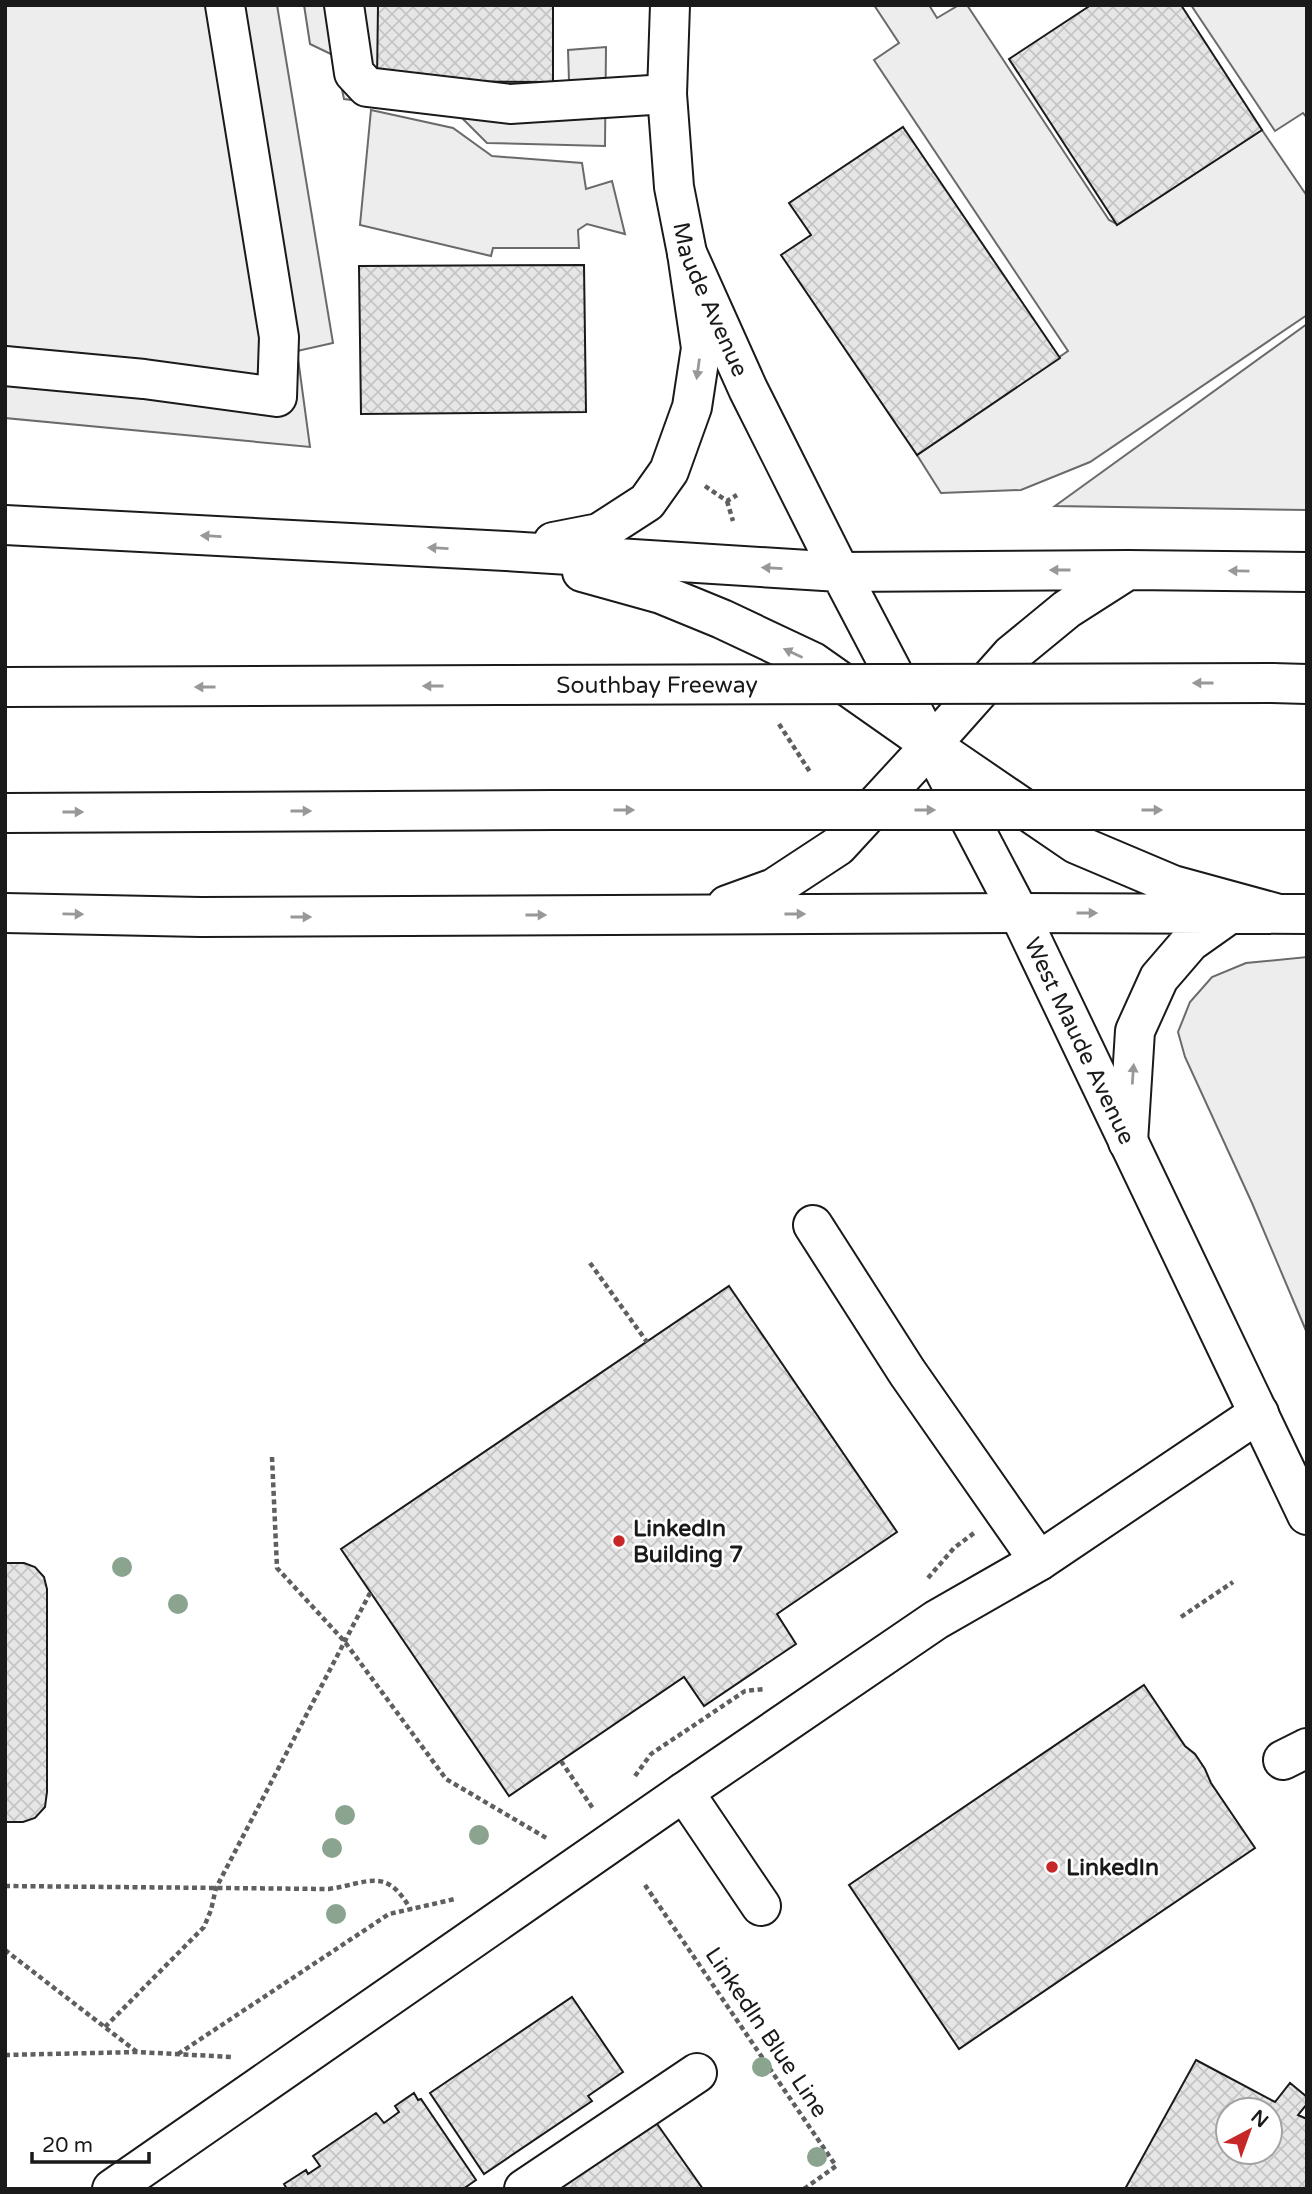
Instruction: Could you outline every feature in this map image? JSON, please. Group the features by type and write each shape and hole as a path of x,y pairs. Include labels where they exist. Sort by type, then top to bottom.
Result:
{"main road":[{"path":"6,373 144,379 277,397 279,337 225,5"},
{"path":"344,5 354,73 367,87 510,104 667,94"},
{"name":"Maude Avenue","path":"670,5 667,94 674,187 687,253 748,389 840,572"},
{"path":"506,551 599,533 647,502 669,471 692,407 701,348 687,253"},
{"path":"5,525 506,551 840,572 1307,572"},
{"path":"506,551 661,594 722,619 813,662 1076,844 1173,885 1293,914"},
{"path":"702,914 774,888 838,846 1011,655 1067,609 1128,570"},
{"name":"West Maude Avenue","path":"840,572 1018,913 1307,1515"},
{"name":"Southbay Freeway","path":"5,687 1289,683"},
{"path":"5,813 1307,810"},
{"path":"5,913 201,917 1293,914"},
{"path":"1128,1142 1135,1031 1158,978 1190,942 1231,914"},
{"path":"813,1225 907,1372 1039,1561"},
{"path":"112,2189 936,1620 1039,1561 1259,1413"},
{"path":"684,1792 761,1906"},
{"path":"524,2189 697,2073"}],"path":[{"path":"697,481 727,501 733,520"},
{"path":"727,501 737,495"},
{"path":"774,716 812,775"},
{"path":"590,1263 647,1342"},
{"path":"272,1457 277,1569 345,1642 446,1779 548,1839 538,1846"},
{"path":"920,1586 954,1548 981,1527"},
{"path":"1181,1617 1233,1582"},
{"path":"105,2027 204,1927 216,1888 370,1592"},
{"path":"630,1783 651,1754 745,1691 769,1689"},
{"path":"561,1761 594,1811 603,1804"},
{"path":"5,1886 329,1889 374,1880 397,1888 411,1910"},
{"name":"LinkedIn Blue Line","path":"645,1885 836,2165 804,2189"},
{"path":"178,2054 389,1914 452,1901 463,1894"},
{"path":"5,1950 137,2052"},
{"path":"5,2054 137,2052 294,2061"}],"shaded area":[{"path":"5,5 277,5 333,343 297,351 310,447 5,418"},
{"path":"304,5 378,5 378,81 569,81 568,50 606,47 605,146 487,143 457,113 344,99 335,56 310,44"},
{"path":"874,5 929,5 937,18 959,5 967,5 1109,220 1117,224 1262,130 1307,196 1307,315 1090,462 1021,490 941,493 917,455 1068,351 874,60 899,43"},
{"path":"1191,5 1307,5 1307,118 1303,113 1275,131"},
{"path":"371,110 453,128 492,156 582,163 586,189 612,181 625,234 587,224 578,230 579,248 493,248 491,256 360,225"},
{"path":"1307,324 1307,510 1055,506"},
{"path":"1307,957 1307,1333 1252,1203 1185,1057 1178,1032 1190,1002 1212,977 1246,963"}],"building":[{"path":"378,5 553,5 553,82 377,81"},
{"path":"1091,5 1181,5 1262,130 1117,225 1009,59"},
{"path":"903,127 1060,358 917,455 781,255 811,235 789,203"},
{"path":"584,265 586,412 361,414 359,266"},
{"name":"LinkedIn Building 7","path":"729,1286 897,1532 777,1614 796,1644 704,1706 684,1677 509,1796 341,1549"},
{"path":"5,1563 24,1563 35,1567 44,1577 47,1589 47,1792 45,1807 35,1818 23,1822 5,1822"},
{"name":"LinkedIn","path":"1144,1685 1185,1746 1195,1754 1211,1783 1255,1848 959,2049 849,1885"},
{"path":"572,1997 623,2072 588,2096 592,2101 484,2174 430,2093"},
{"path":"1196,2060 1264,2096 1214,2096 1214,2166 1284,2166 1284,2096 1280,2096 1290,2083 1307,2097 1307,2104 1298,2115 1307,2119 1307,2189 1125,2189"},
{"path":"414,2093 418,2100 421,2099 476,2180 463,2189 287,2189 284,2184 306,2170 308,2174 320,2166 313,2156 376,2113 384,2123 399,2112 395,2106"},
{"path":"655,2121 703,2189 558,2189"}],"place":[{"name":"LinkedIn Building 7","path":"619,1541"},
{"name":"LinkedIn","path":"1052,1867"}]}
